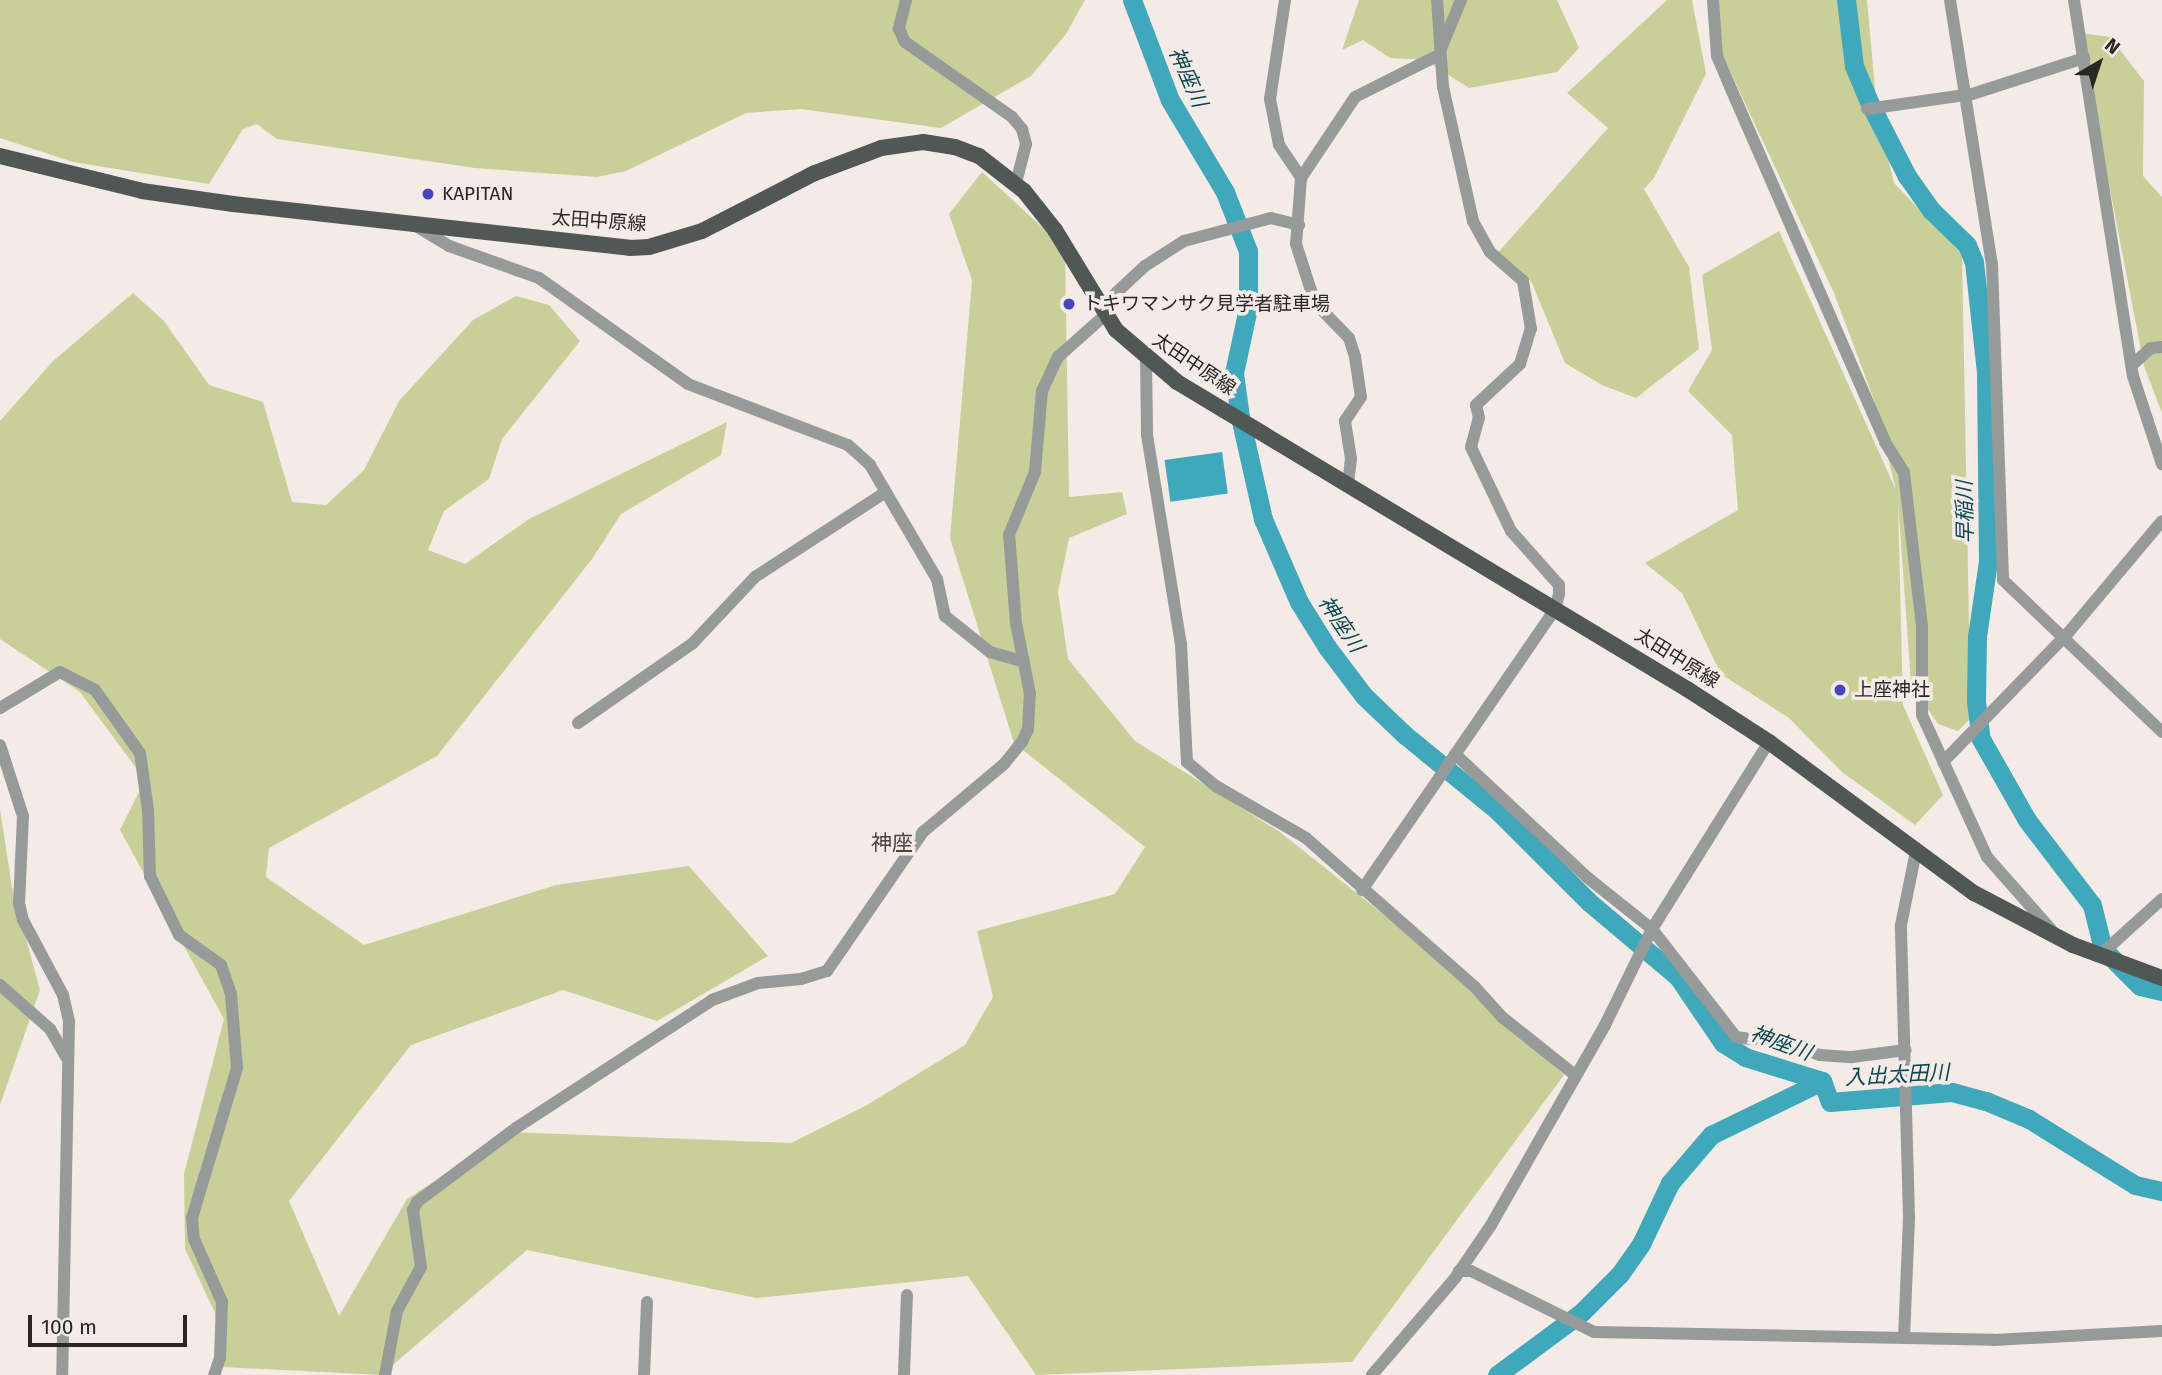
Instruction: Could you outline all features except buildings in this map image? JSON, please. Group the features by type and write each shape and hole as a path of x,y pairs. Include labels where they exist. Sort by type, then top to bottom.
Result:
{"main road":[{"name":"太田中原線","path":"0,156 142,191 415,225 649,247 702,231 836,164 881,148 923,142 956,147 979,156 1016,183 1047,219 1104,316 1146,359 1769,742 1974,893 2099,956 2162,978"}],"street":[{"path":"906,0 900,29 905,42 1012,117 1022,128 1026,144 1016,183"},
{"path":"1285,0 1270,99 1279,145 1301,178"},
{"path":"1362,890 1555,609 1559,585 1511,531 1471,447 1479,418 1476,405 1520,364 1531,329 1523,281 1490,252 1473,221 1439,55 1437,0"},
{"path":"1348,484 1351,459 1345,421 1361,397 1355,356 1349,338 1315,303 1296,244 1301,178 1355,97 1439,55 1461,0"},
{"path":"1713,0 1715,46 1728,82 1885,442 1904,473 1921,607 1922,715 1987,857 2057,937"},
{"path":"1950,0 1996,317 2003,580 2162,732"},
{"path":"2074,0 2132,365 2146,425 2162,464"},
{"path":"1867,109 1964,94 2084,58"},
{"path":"385,1375 397,1311 421,1267 413,1210 417,1202 516,1128 712,1000 758,983 801,979 827,971 923,832 1004,764 1022,742 1028,729 1030,694 1010,575 1009,535 1035,472 1042,391 1058,357 1104,316 1116,293 1145,265 1184,241 1271,218 1299,225"},
{"path":"415,225 449,246 539,278 688,384 840,440 870,466 886,492 937,579 945,616 990,652 1024,662"},
{"path":"2132,365 2151,348 2162,347"},
{"path":"1146,359 1147,435 1181,644 1187,762 1216,786 1306,838 1362,890 1474,985 1502,1017 1575,1075"},
{"path":"578,723 693,643 755,577 886,492"},
{"path":"1943,762 2063,637 2162,521"},
{"path":"0,708 60,672 95,690 140,753 148,810 150,876 179,935 221,965 231,994 237,1068 192,1218 194,1240 222,1302 220,1358 214,1375"},
{"path":"1372,1375 1459,1271 1491,1225 1605,1025 1651,929 1769,742"},
{"path":"0,745 23,816 19,903 23,920 63,995 69,1022 66,1057 62,1375"},
{"path":"1455,754 1588,878 1651,929 1736,1037 1788,1044 1820,1055 1852,1056 1906,1050"},
{"path":"1904,1338 1908,1122 1901,925 1916,851"},
{"path":"2099,956 2162,899"},
{"path":"0,985 50,1029 66,1057"},
{"path":"1459,1271 1471,1271 1594,1332 1994,1340 2162,1331"},
{"path":"904,1375 906,1295"},
{"path":"644,1375 647,1302"}],"green space":[{"path":"0,0 1085,0 1066,34 1031,76 941,128 801,109 746,113 626,171 597,177 475,168 277,139 257,124 243,129 209,184 73,162 0,138"},
{"path":"1359,0 1557,0 1579,48 1557,72 1469,88 1425,60 1390,58 1363,40 1342,50"},
{"path":"1667,0 1692,0 1706,74 1654,178 1644,189 1689,267 1699,349 1636,398 1602,385 1565,363 1531,281 1495,256 1608,128 1567,93"},
{"path":"1707,0 1867,0 1877,111 1894,183 1962,254 1969,624 1981,708 1958,731 1938,724 1911,685 1898,500 1903,705 1943,795 1915,825 1842,772 1789,718 1721,674 1682,593 1645,563 1738,510 1732,435 1688,391 1712,350 1702,275 1779,231 1896,490 1874,400 1834,293 1721,52"},
{"path":"2080,33 2110,37 2144,81 2143,176 2162,197 2162,413 2144,366"},
{"path":"982,172 1065,248 1069,497 1122,492 1127,514 1069,538 1058,592 1068,659 1135,741 1280,832 1477,989 1564,1075 1352,1362 1036,1375 968,1276 756,1298 527,1250 381,1375 223,1367 215,1313 185,1249 184,1174 224,1019 120,830 145,780 80,692 0,639 0,421 53,361 133,293 164,321 209,385 263,402 292,502 326,505 364,470 399,401 473,320 516,296 549,305 580,341 502,439 489,479 444,511 428,550 465,564 529,519 727,422 721,455 621,514 592,559 437,756 269,848 266,877 364,945 556,885 689,866 768,956 657,1021 563,990 411,1045 289,1201 339,1316 407,1199 510,1132 791,1143 867,1105 965,1045 993,997 977,931 1115,894 1145,847 1014,743 950,538 972,280 949,214"},
{"path":"0,809 12,887 40,990 0,1105"}],"water":[{"path":"1222,452 1228,494 1170,502 1165,460"}],"waterway":[{"name":"神座川","path":"1132,0 1170,100 1225,192 1248,251 1248,308 1234,373 1240,417 1263,519 1299,602 1327,647 1364,696 1405,735 1499,812 1589,902 1678,977 1723,1043 1745,1057 1822,1081"},
{"name":"早稲川","path":"1846,0 1854,66 1870,104 1907,176 1931,210 1967,245 1974,262 1986,373 1988,561 1977,636 1976,701 1981,739 2027,820 2092,905 2103,949 2140,986 2162,991"},
{"name":"入出太田川","path":"1822,1081 1830,1102 1952,1092 1986,1101 2029,1119 2135,1185 2162,1191"},
{"name":"入出太田川","path":"1497,1375 1582,1312 1620,1274 1641,1244 1670,1183 1711,1135 1822,1081"}],"place":[{"name":"KAPITAN","path":"428,194"},
{"name":"トキワマンサク見学者駐車場","path":"1069,304"},
{"name":"上座神社","path":"1840,690"}],"district":[{"name":"神座","path":"892,843"}]}
